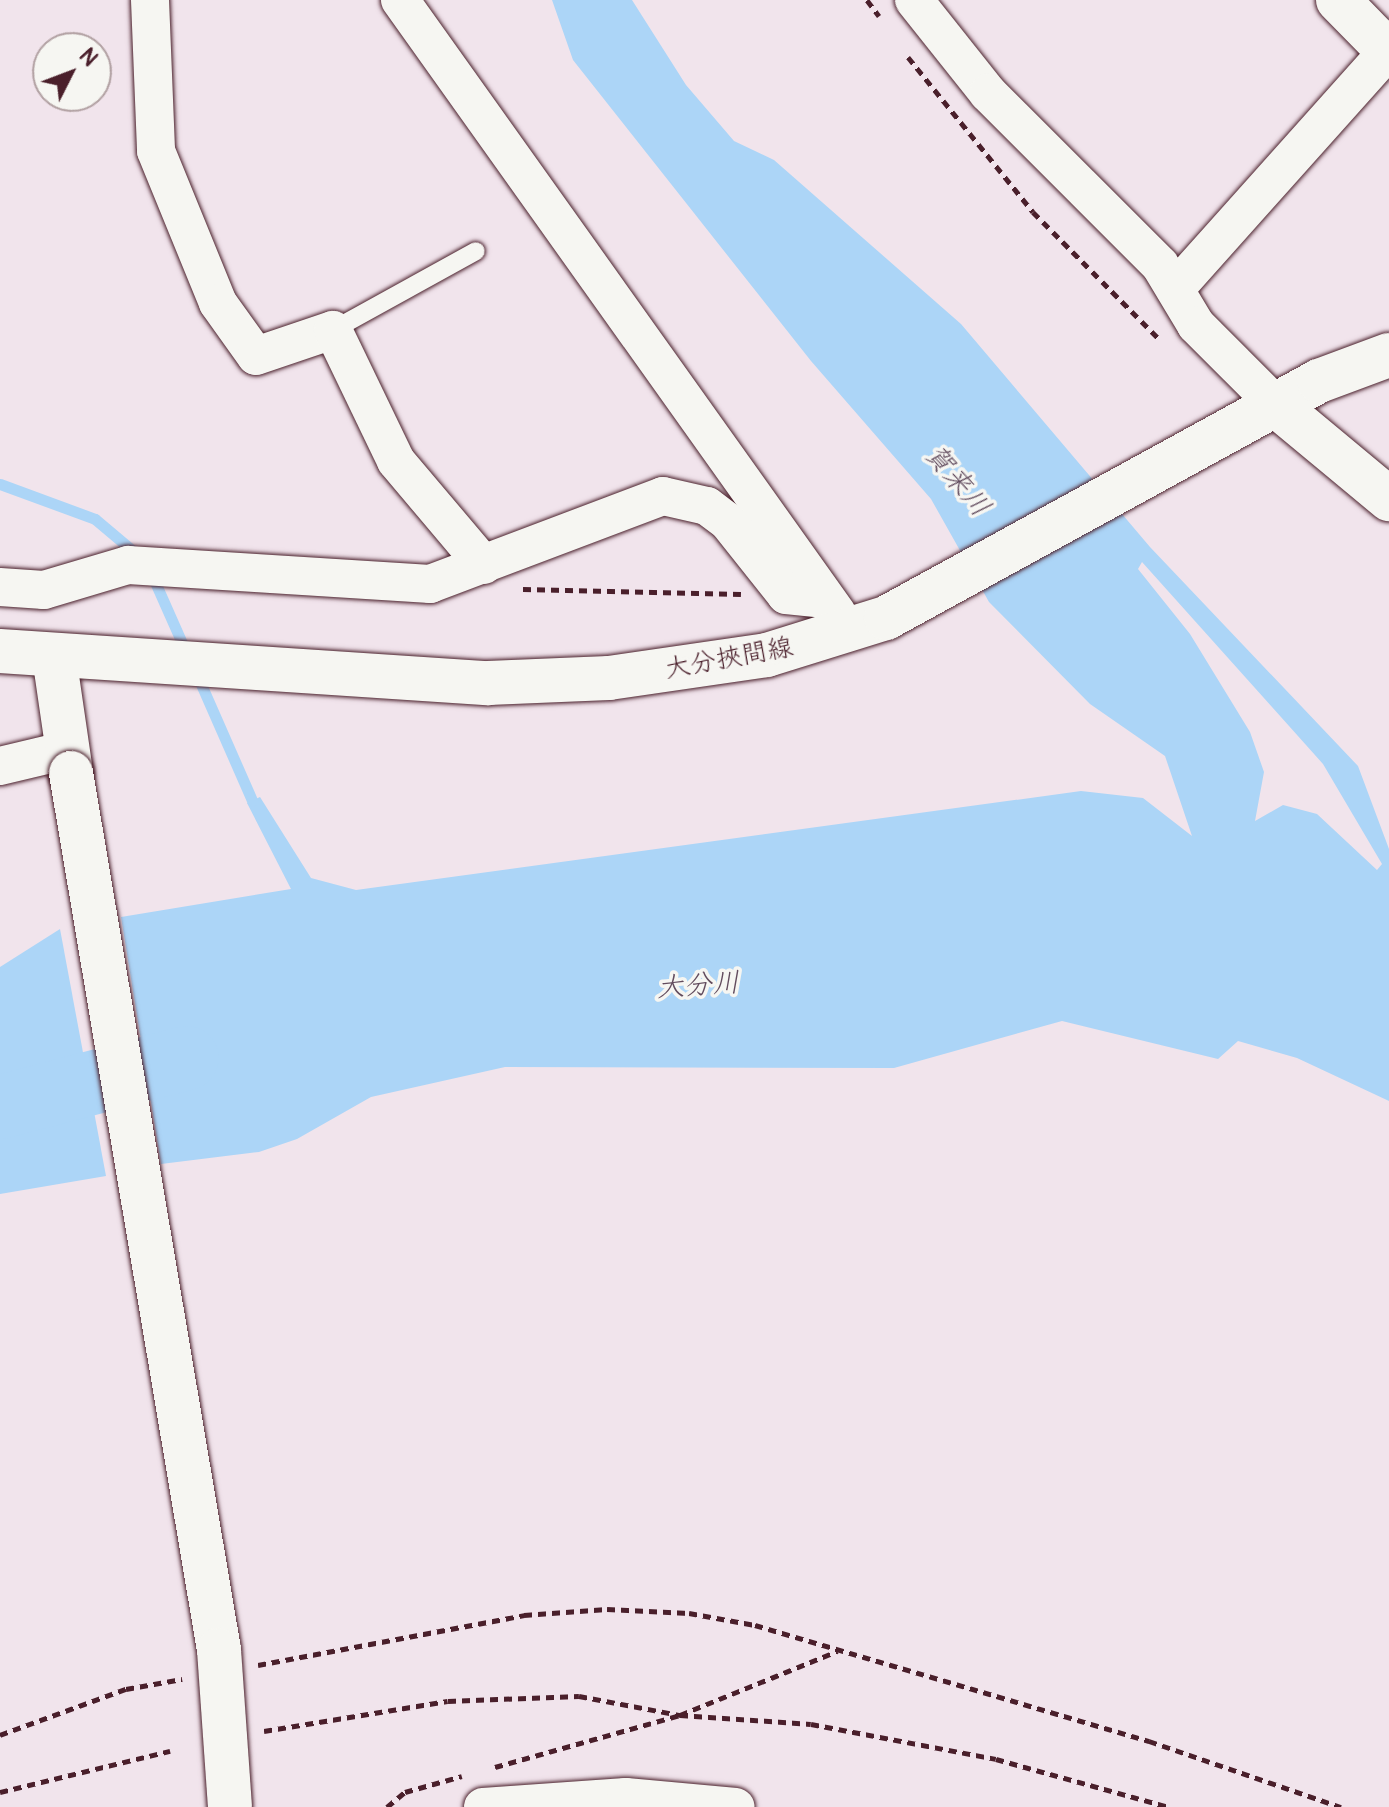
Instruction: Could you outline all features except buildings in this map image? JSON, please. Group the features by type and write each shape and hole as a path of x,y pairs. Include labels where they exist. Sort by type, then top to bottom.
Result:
{"main road":[{"path":"1338,0 1388,52"},
{"name":"大分挾間線","path":"0,651 530,683 712,666 855,616 1277,406 1389,355"},
{"path":"1277,406 1389,499"},
{"path":"54,656 69,762 219,1650 230,1807"}],"street":[{"path":"150,0 156,151 218,303 256,356 333,330 396,461 484,565"},
{"path":"400,0 523,179 781,526 855,616"},
{"path":"914,0 1015,124 1160,265 1196,325 1277,406"},
{"path":"1175,289 1388,52"},
{"path":"0,587 44,590 128,565 401,587 484,565 636,501 674,497 707,506 728,522 786,595 855,616"},
{"path":"0,766 69,762"},
{"path":"483,1807 605,1802 736,1807"}],"lane":[{"path":"333,330 476,251"}],"path":[{"path":"867,0 884,23"},
{"path":"900,46 1033,212 1163,343"},
{"path":"519,589 786,595"},
{"path":"249,1666 524,1615 607,1609 689,1613 840,1650 1163,1745 1341,1807"},
{"path":"387,1807 405,1792 680,1715 840,1650"},
{"path":"0,1735 126,1689 187,1678"},
{"path":"255,1732 448,1701 579,1696 680,1715 827,1727 996,1759 1169,1807"},
{"path":"0,1792 170,1751"}],"water":[{"name":"賀来川","path":"552,0 632,0 686,85 734,141 774,160 961,324 1150,547 1358,766 1389,849 1389,1101 1297,1058 1238,1041 1218,1059 1062,1021 894,1068 505,1067 371,1097 297,1139 259,1152 161,1164 121,917 291,889 247,803 260,797 311,878 356,890 1081,791 1143,798 1192,836 1165,756 1090,704 989,602 931,499 811,361 573,60","holes":["1142,562 1323,764 1382,864 1377,870 1317,814 1283,805 1255,821 1264,772 1250,732 1190,634 1138,569"]},
{"path":"60,929 106,1176 0,1194 0,967"}],"waterway":[{"path":"0,484 95,519 139,556"},
{"path":"151,573 186,652"},
{"path":"197,675 252,800"},
{"name":"大分川","path":"0,1107 187,1058"}]}
